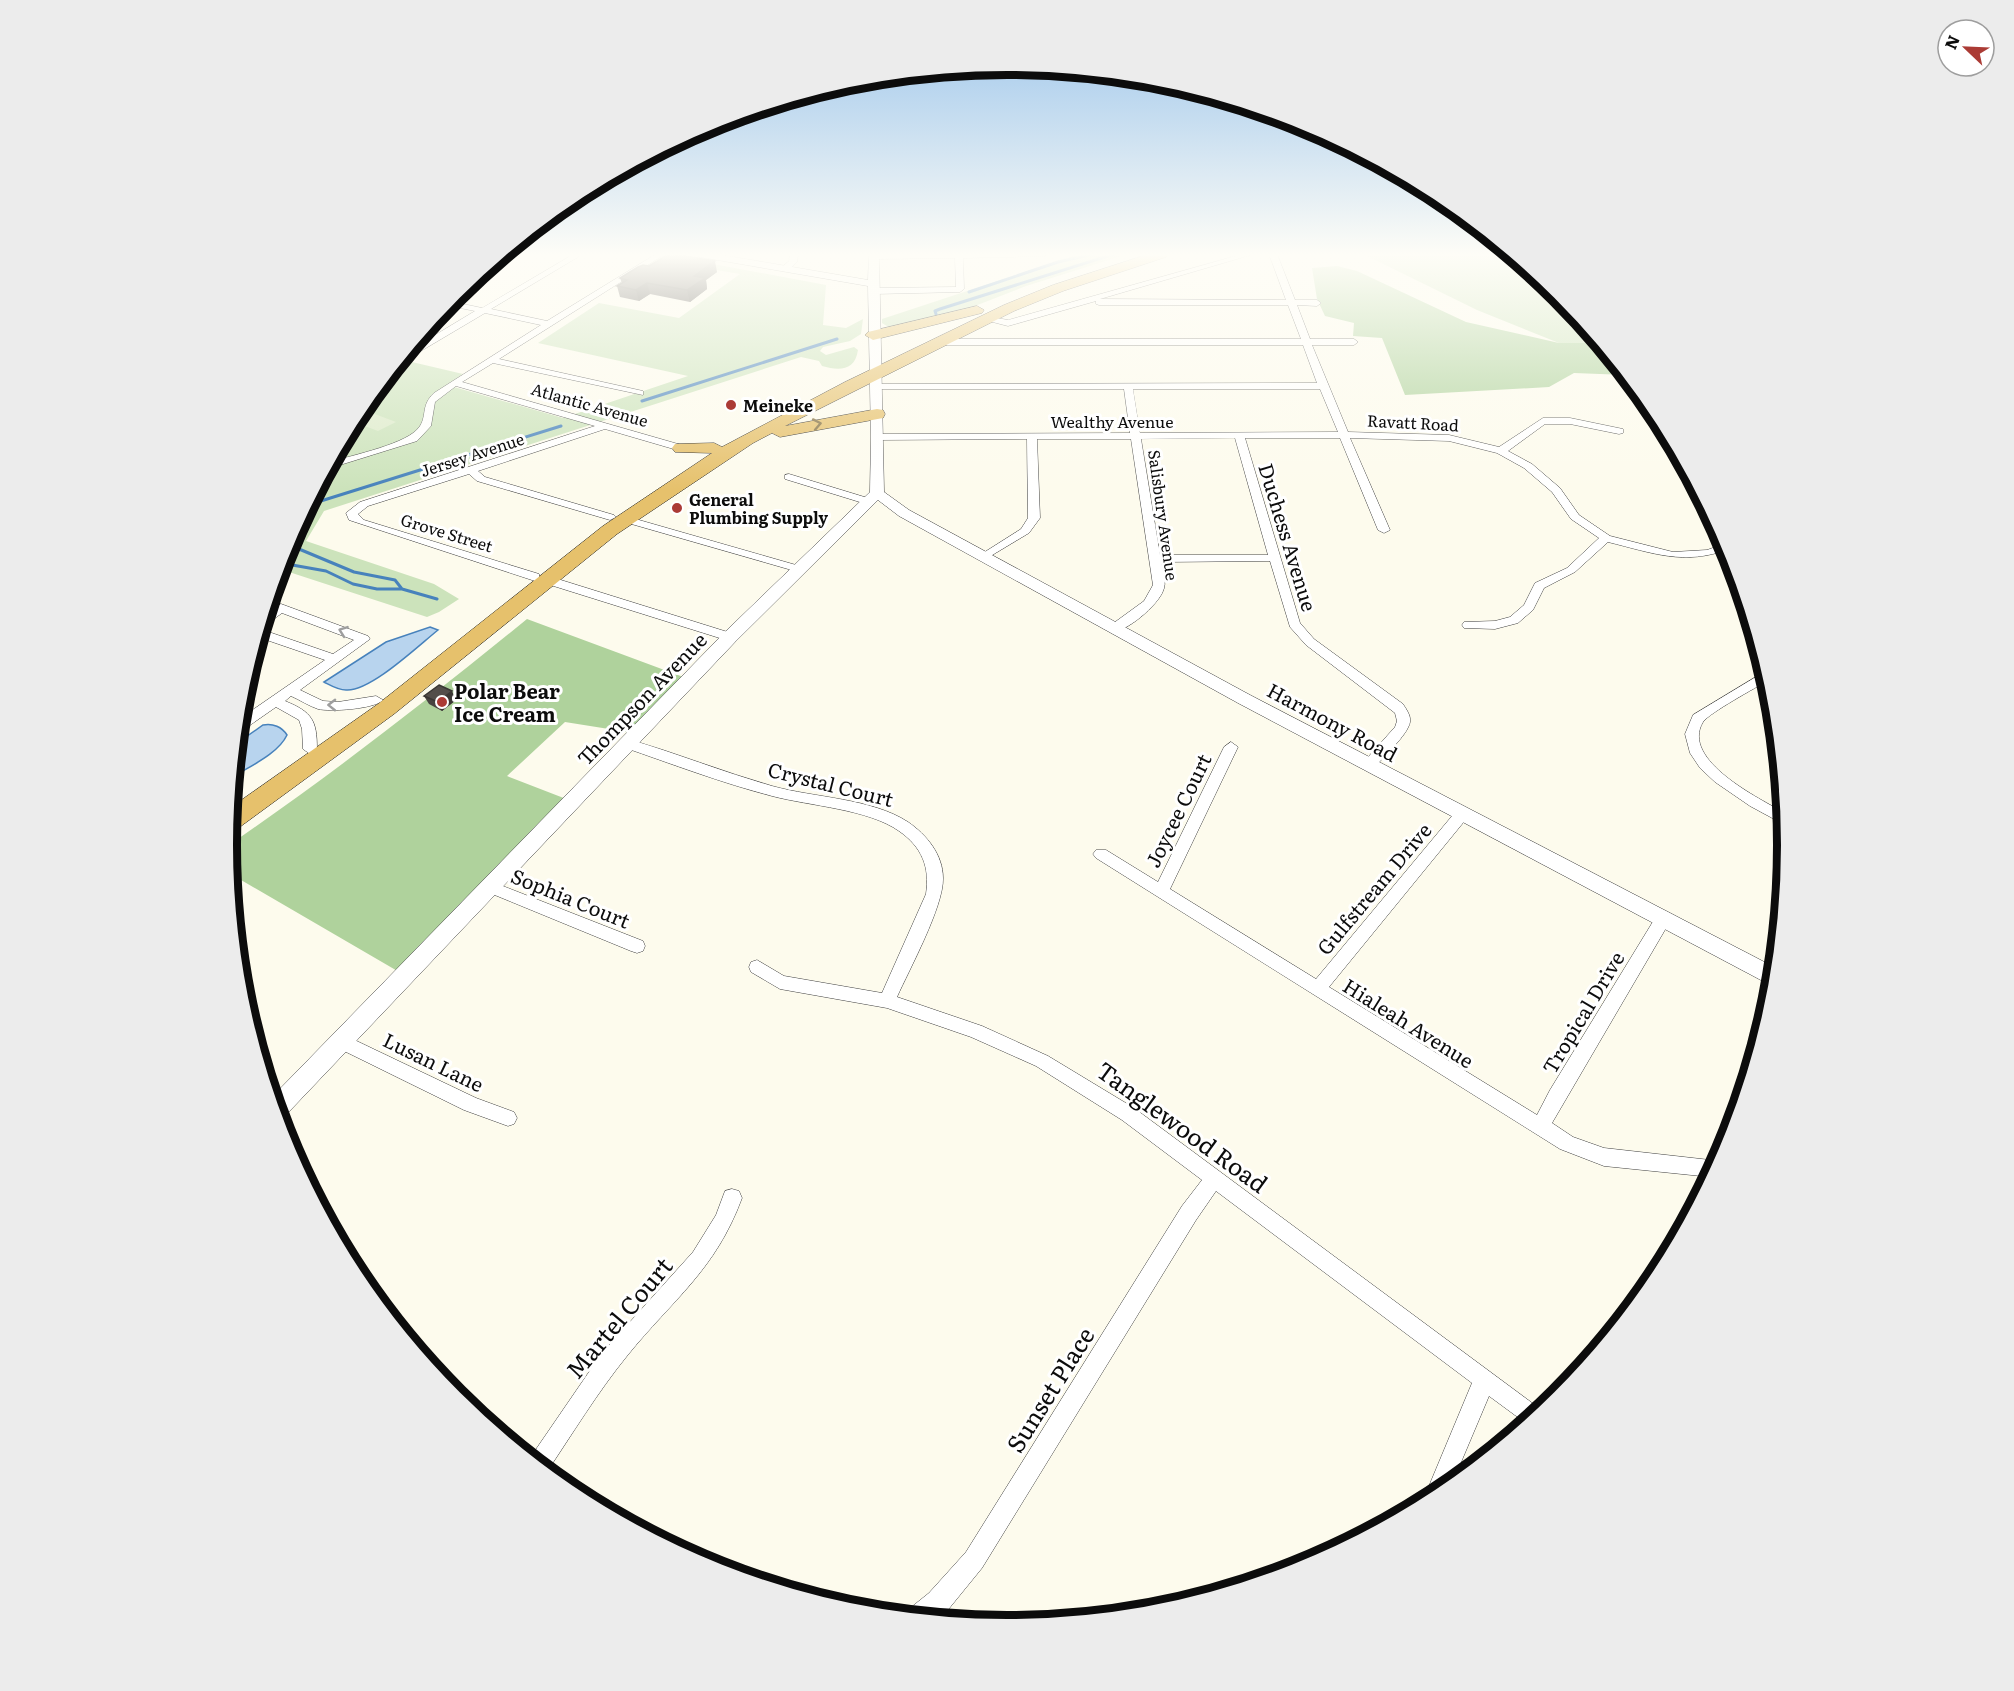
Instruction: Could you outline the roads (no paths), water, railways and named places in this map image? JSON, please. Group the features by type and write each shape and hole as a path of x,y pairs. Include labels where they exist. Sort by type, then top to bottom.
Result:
{"highway":[{"path":"873,334 878,333"},
{"path":"876,374 948,333"},
{"path":"238,815 386,709 542,578 618,518 718,452 955,333"},
{"path":"618,518 685,455 718,452 776,433 877,414"},
{"path":"238,799 310,749 542,578"}],"street":[{"path":"413,355 448,333"},
{"path":"339,463 413,439 426,426 427,406 431,400 455,382 535,333"},
{"path":"967,333 976,342"},
{"path":"1303,333 1384,530"},
{"path":"789,477 872,497 878,437 873,334"},
{"path":"936,342 1354,342"},
{"path":"492,360 640,393"},
{"path":"876,374 1128,386 1323,386"},
{"name":"Atlantic Avenue","path":"455,382 606,426 685,455"},
{"name":"Salisbury Avenue","path":"1115,628 1156,596 1159,585 1128,386"},
{"path":"1501,451 1543,421 1570,421 1619,431"},
{"name":"Jersey Avenue","path":"352,515 354,510 364,504 606,426"},
{"name":"Duchess Avenue","path":"1239,435 1291,618 1310,642 1398,707 1402,714 1404,724 1368,765"},
{"name":"Wealthy Avenue","path":"878,437 1345,435"},
{"name":"Ravatt Road","path":"1345,435 1435,436 1461,440 1501,451 1539,473 1556,490 1575,517 1606,538 1673,555 1703,555 1718,549"},
{"path":"984,557 1025,531 1034,518 1032,436"},
{"path":"471,470 481,479 799,569"},
{"name":"Harmony Road","path":"872,497 1368,765 1767,974"},
{"name":"Thompson Avenue","path":"281,1104 730,638 872,497"},
{"name":"Grove Street","path":"352,515 360,522 730,638"},
{"path":"1468,625 1487,626 1515,620 1529,607 1539,586 1571,570 1606,538"},
{"path":"1156,559 1273,558"},
{"path":"247,721 364,639 281,608 272,614"},
{"path":"266,635 334,659"},
{"path":"1759,680 1698,718 1694,724 1692,736 1700,758 1717,777 1777,815"},
{"path":"290,690 321,705 338,706 376,700"},
{"path":"274,701 300,712 311,726 310,749"},
{"name":"Crystal Court","path":"628,744 772,791 880,814 897,821 918,836 933,860 936,875 934,893 887,1000"},
{"name":"Joycee Court","path":"1161,891 1231,747"},
{"name":"Gulfstream Drive","path":"1317,989 1462,814"},
{"name":"Hialeah Avenue","path":"1101,854 1567,1143 1604,1157 1706,1168"},
{"name":"Sophia Court","path":"490,887 637,946"},
{"name":"Tropical Drive","path":"1540,1128 1578,1058 1663,919"},
{"name":"Tanglewood Road","path":"757,967 780,982 887,1000 976,1031 1042,1061 1128,1114 1528,1413"},
{"name":"Lusan Lane","path":"342,1042 470,1104 508,1118"},
{"name":"Sunset Place","path":"926,1611 944,1596 974,1560 1189,1213 1214,1179"},
{"name":"Martel Court","path":"542,1460 620,1347 705,1253 726,1220 732,1198"},
{"path":"1442,1481 1484,1381"}],"water":[{"path":"430,627 438,630 394,667 368,684 346,690 324,682 386,642"},
{"path":"263,725 277,726 287,735 270,754 240,773 244,738"}],"waterway":[{"path":"642,401 837,339"},
{"path":"318,502 561,426"},
{"path":"296,548 354,572 395,580 402,589"},
{"path":"290,565 326,571 353,584 377,589 402,589"},
{"path":"402,589 437,599"}],"place":[{"name":"Meineke","path":"731,405"},
{"name":"General Plumbing Supply","path":"677,508"},
{"name":"Polar Bear Ice Cream","path":"442,702"}]}
